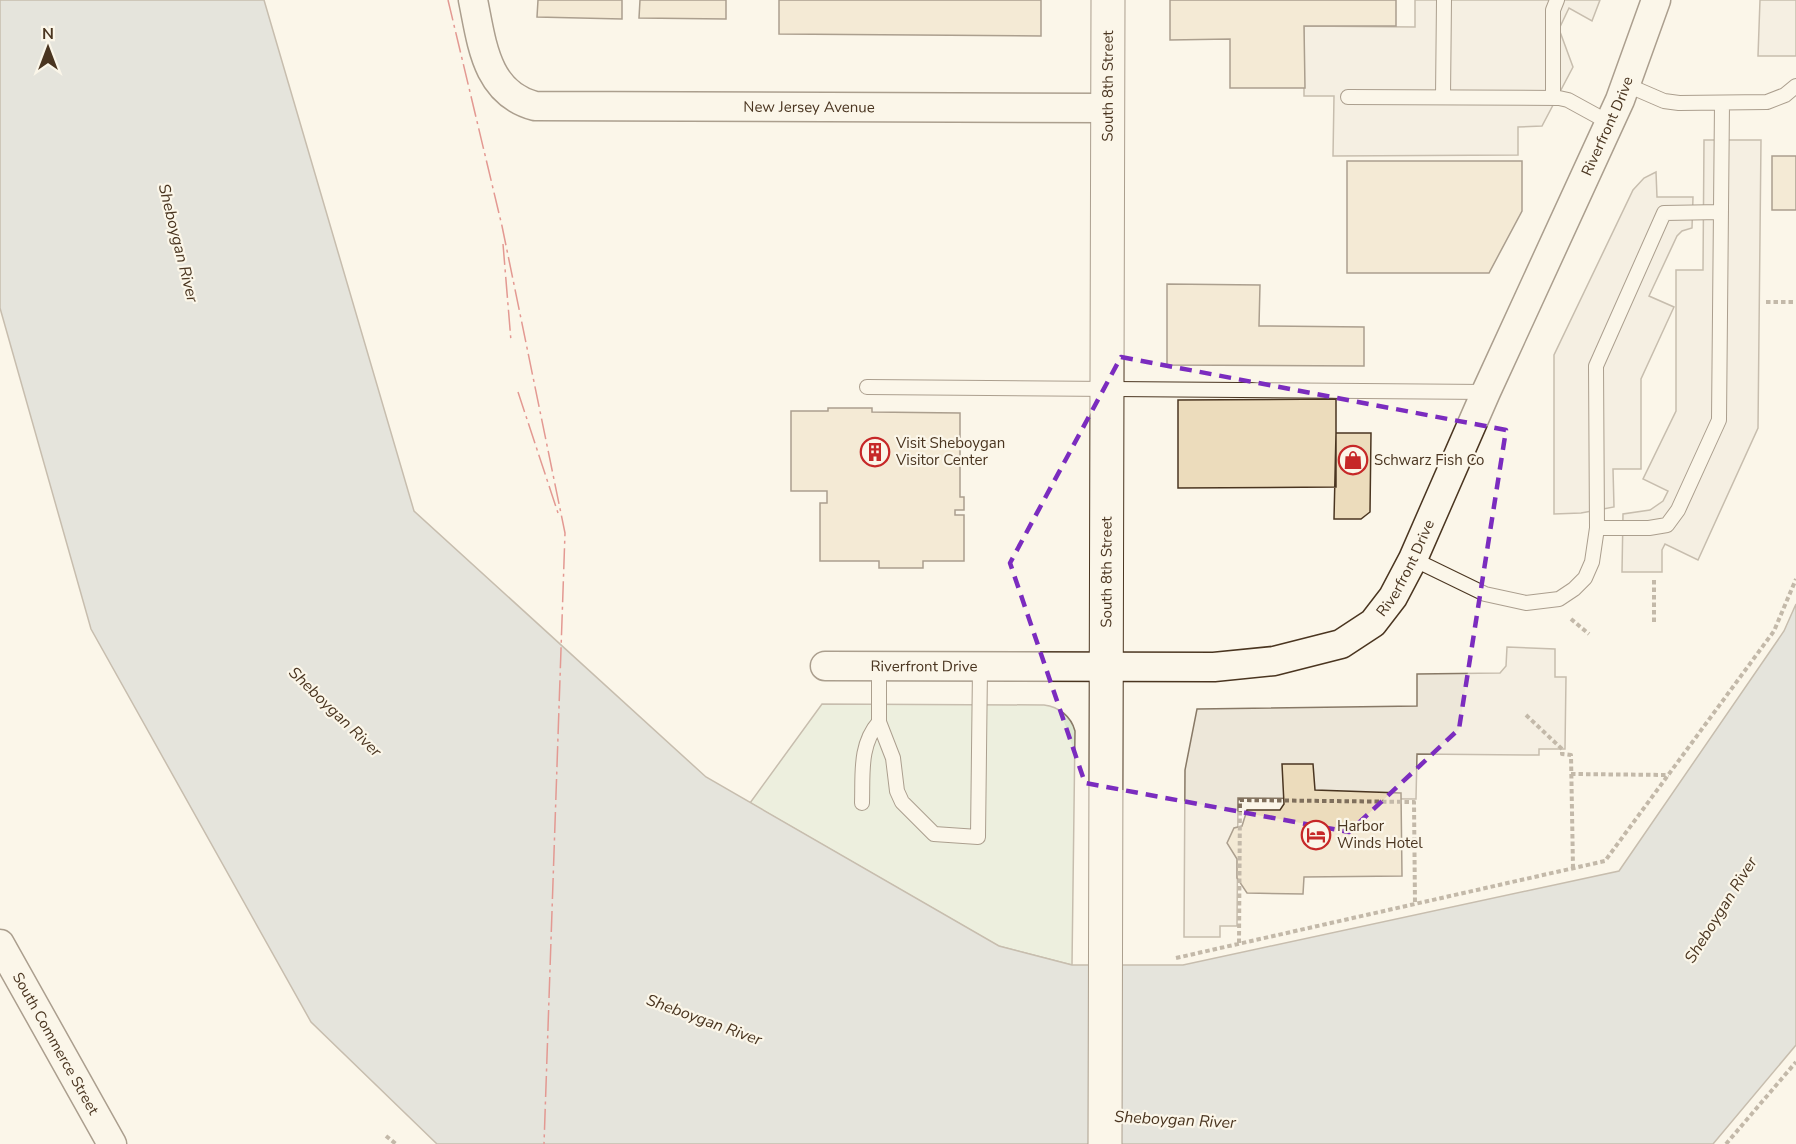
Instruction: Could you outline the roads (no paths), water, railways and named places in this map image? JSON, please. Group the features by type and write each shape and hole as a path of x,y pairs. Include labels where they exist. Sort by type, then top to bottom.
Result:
{"main road":[{"name":"South 8th Street","path":"1105,1144 1108,0"}],"street":[{"name":"New Jersey Avenue","path":"473,0 490,71 511,97 535,106 1108,108"},
{"name":"Riverfront Drive","path":"825,666 1214,667 1259,663 1341,644 1366,629 1385,610 1413,559 1486,392 1627,85 1656,0"},
{"name":"South Commerce Street","path":"0,944 112,1144"}],"lane":[{"path":"1443,97 1444,0"},
{"path":"1553,97 1553,10 1557,0"},
{"path":"1627,85 1668,102 1722,103 1767,102 1785,95 1796,86"},
{"path":"1348,97 1553,97 1568,100 1610,123"},
{"path":"1597,528 1649,528 1667,525 1678,510 1719,420 1722,103"},
{"path":"1413,559 1493,597 1526,603 1549,602 1568,594 1585,578 1592,562 1597,528 1596,366 1664,213 1721,212"},
{"path":"867,387 1486,392"},
{"path":"879,667 879,722 888,740 897,791 902,802 934,834 978,837 980,667"},
{"path":"862,803 863,754 871,731 879,722"}],"water":[{"name":"Sheboygan River","path":"0,0 264,0 414,511 706,777 999,946 1072,965 1183,965 1619,871 1784,631 1796,604 1796,1045 1713,1144 437,1144 311,1022 91,629 0,308"}],"place":[{"name":"Visit Sheboygan Visitor Center","path":"875,452"},
{"name":"Schwarz Fish Co","path":"1353,460"},
{"name":"Harbor Winds Hotel","path":"1316,835"}]}
